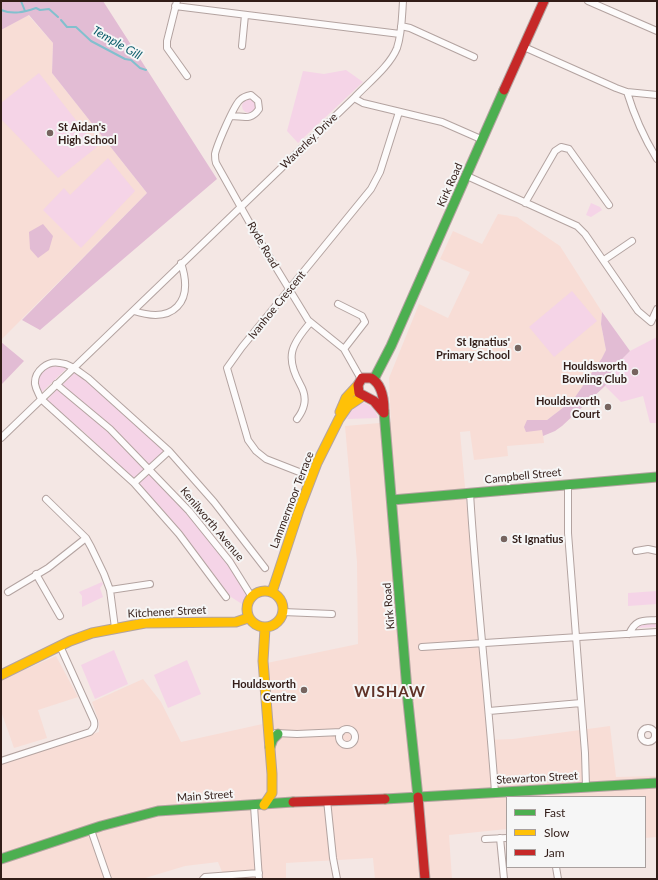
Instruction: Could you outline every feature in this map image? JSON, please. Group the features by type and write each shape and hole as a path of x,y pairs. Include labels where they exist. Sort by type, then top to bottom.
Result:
{"main road":[{"name":"Kirk Road","path":"366,397 375,395 378,389 376,382 391,346 544,1"},
{"path":"376,382 368,376 359,382 359,393 374,401 384,413"},
{"name":"Lammermoor Terrace","path":"339,419 343,404 359,382"},
{"name":"Kirk Road","path":"376,382 383,397 403,619 408,702 425,879"},
{"name":"Lammermoor Terrace","path":"272,592 294,524 312,477 339,419 348,406 353,402 366,397"},
{"name":"Campbell Street","path":"392,500 657,477"},
{"path":"267,590 272,592 281,600 283,606 283,612 280,620 273,626 265,628 252,623 248,618 246,607 250,598 259,591 267,590"},
{"name":"Kitchener Street","path":"1,675 82,636 115,628 145,623 236,622 248,618"},
{"path":"264,805 272,793 272,774 263,661 265,628"},
{"path":"269,750 270,744 278,734"},
{"name":"Stewarton Street","path":"418,797 495,792 545,793 586,787 657,783"},
{"name":"Main Street","path":"1,859 130,818 158,811 254,806 327,800 366,800 418,797"}],"street":[{"name":"Waverley Drive","path":"1,438 354,98 390,60 397,48 400,34 403,1"},
{"path":"588,1 657,31"},
{"path":"187,76 167,48 167,41 176,3 245,15 400,34"},
{"path":"242,46 245,15"},
{"path":"401,26 410,28 474,57"},
{"path":"524,47 627,92 657,95"},
{"path":"627,92 633,111 649,146 657,159"},
{"name":"Ryde Road","path":"231,116 248,118 253,116 259,109 258,101 251,95 246,96 237,103 231,116 216,152 216,163 289,290 310,323 344,349 359,382"},
{"path":"354,98 363,103 442,122 483,140"},
{"name":"Ivanhoe Crescent","path":"312,477 266,459 256,451 248,440 227,368 242,347 376,182 399,112"},
{"path":"526,203 555,151 560,147 569,149 609,205"},
{"path":"467,176 577,226 585,234 604,260 638,311 651,322 657,309"},
{"path":"604,260 632,241"},
{"path":"134,311 146,315 160,316 174,311 182,300 185,288 185,275 181,263"},
{"path":"338,304 362,316 365,322 344,349"},
{"path":"297,419 304,405 305,393 292,368 291,363 293,346 300,334 310,323"},
{"path":"74,368 60,362 53,362 46,365 39,372 35,384 41,399 134,483 179,534 226,597"},
{"name":"Kenilworth Avenue","path":"74,368 88,378 169,451 214,502 265,568"},
{"name":"Kenilworth Avenue","path":"56,384 110,428 189,511 230,562 250,594 250,598"},
{"path":"134,483 169,451"},
{"path":"568,484 568,533 586,787"},
{"path":"470,494 495,792"},
{"path":"46,499 86,538 91,547 110,590 115,628"},
{"path":"8,592 58,562 86,538"},
{"path":"636,550 648,549 657,551"},
{"path":"36,574 60,616"},
{"path":"110,590 150,584"},
{"path":"283,612 332,614"},
{"path":"629,634 633,626 638,622 657,620"},
{"path":"422,647 657,632"},
{"path":"1,761 90,732 95,726 60,646"},
{"path":"489,711 581,703"},
{"path":"268,725 278,734 341,732"},
{"path":"327,800 333,858 337,879"},
{"path":"203,879 205,877 259,876 254,806"},
{"path":"91,830 108,879"},
{"path":"485,839 504,838 504,879"},
{"path":"556,868 558,879"}],"shaded area":[{"path":"1,1 103,1 217,179 40,330 22,320 147,193 52,73 53,43 29,15 1,30"},
{"name":"St Aidan's High School","path":"28,15 53,43 52,73 147,193 1,340 1,30"},
{"path":"346,70 363,82 298,143 287,131 303,71 324,74"},
{"path":"39,73 97,147 58,178 1,119 1,103"},
{"path":"246,99 252,99 256,103 256,109 252,113 246,113 242,109 242,103"},
{"path":"108,158 135,191 81,248 43,210 64,188 70,195"},
{"path":"591,203 600,207 602,210 591,217 586,215"},
{"path":"498,214 517,217 560,246 602,312 601,324 606,350 573,400 547,420 542,427 544,443 507,446 508,456 474,460 470,431 460,432 488,740 513,739 610,726 616,777 657,776 657,837 646,838 646,796 506,796 506,829 449,835 452,879 375,879 373,858 286,863 286,879 225,879 218,862 185,866 142,879 1,879 1,760 99,732 99,722 92,702 143,679 161,702 181,742 267,723 262,664 358,644 357,562 345,426 391,422 389,378 419,304 448,318 470,272 440,259 453,231 482,244"},
{"path":"43,224 53,236 49,250 38,258 30,249 29,232"},
{"path":"572,291 597,321 554,357 529,327"},
{"path":"602,312 630,351 623,358 605,386 562,426 543,436 542,430 526,432 524,427 527,420 547,420 573,400 602,358 606,350 601,324"},
{"name":"Houldsworth Bowling Club","path":"657,337 657,423 650,423 643,396 621,402 605,386 623,358 630,351"},
{"path":"1,342 24,361 1,385"},
{"path":"51,365 61,365 66,369 42,392 38,383 39,376"},
{"path":"75,372 87,380 165,451 149,466 62,385"},
{"path":"58,388 109,430 146,468 134,480 85,433 46,401"},
{"path":"364,403 373,409 378,418 347,419 353,408"},
{"path":"148,473 188,513 228,563 250,598 242,604 231,597 181,532 138,483"},
{"path":"102,582 103,584 100,588 103,597 82,607 82,596 79,592"},
{"path":"657,591 657,604 628,606 628,593"},
{"path":"657,623 657,627 636,628 641,624"},
{"path":"114,650 128,684 95,699 81,665"},
{"path":"56,656 78,697 38,710 47,738 14,748 1,711 1,680"},
{"path":"187,660 201,694 168,708 154,675"}],"waterway":[{"name":"Temple Gill","path":"21,1 25,11"},
{"name":"Temple Gill","path":"1,10 14,13 36,8 40,10 49,9 58,17"},
{"name":"Temple Gill","path":"61,20 67,27 76,27 91,41 125,59 131,60 140,68 146,70"}],"traffic: fast":[{"path":"374,379 391,346 504,90"},
{"path":"384,411 408,702 418,797"},
{"path":"392,500 657,477"},
{"path":"270,747 273,739 278,734"},
{"path":"385,799 657,783"},
{"path":"1,859 101,826 158,811 293,802"}],"traffic: slow":[{"path":"340,412 346,398 358,385"},
{"path":"272,592 299,510 317,463 339,419 348,406 363,396"},
{"path":"269,591 278,596 282,602 283,609 282,616 278,622 269,627 261,627 252,622 248,616 247,605 252,596 258,592 269,591"},
{"path":"1,675 70,641 92,633 145,623 236,622 248,618"},
{"path":"264,805 272,793 272,774 263,661 265,628"}],"traffic: jam":[{"path":"504,90 544,1"},
{"path":"384,411 383,397 378,384 371,378 362,378 358,385 359,393 374,401 384,413"},
{"path":"418,797 425,879"},
{"path":"293,802 385,799"}],"place":[{"name":"St Aidan's High School","path":"50,133"},
{"name":"St Ignatius' Primary School","path":"518,348"},
{"name":"Houldsworth Bowling Club","path":"635,372"},
{"name":"Houldsworth Court","path":"608,407"},
{"name":"St Ignatius","path":"504,539"},
{"name":"Houldsworth Centre","path":"304,690"}],"district":[{"name":"WISHAW","path":"390,692"}]}
